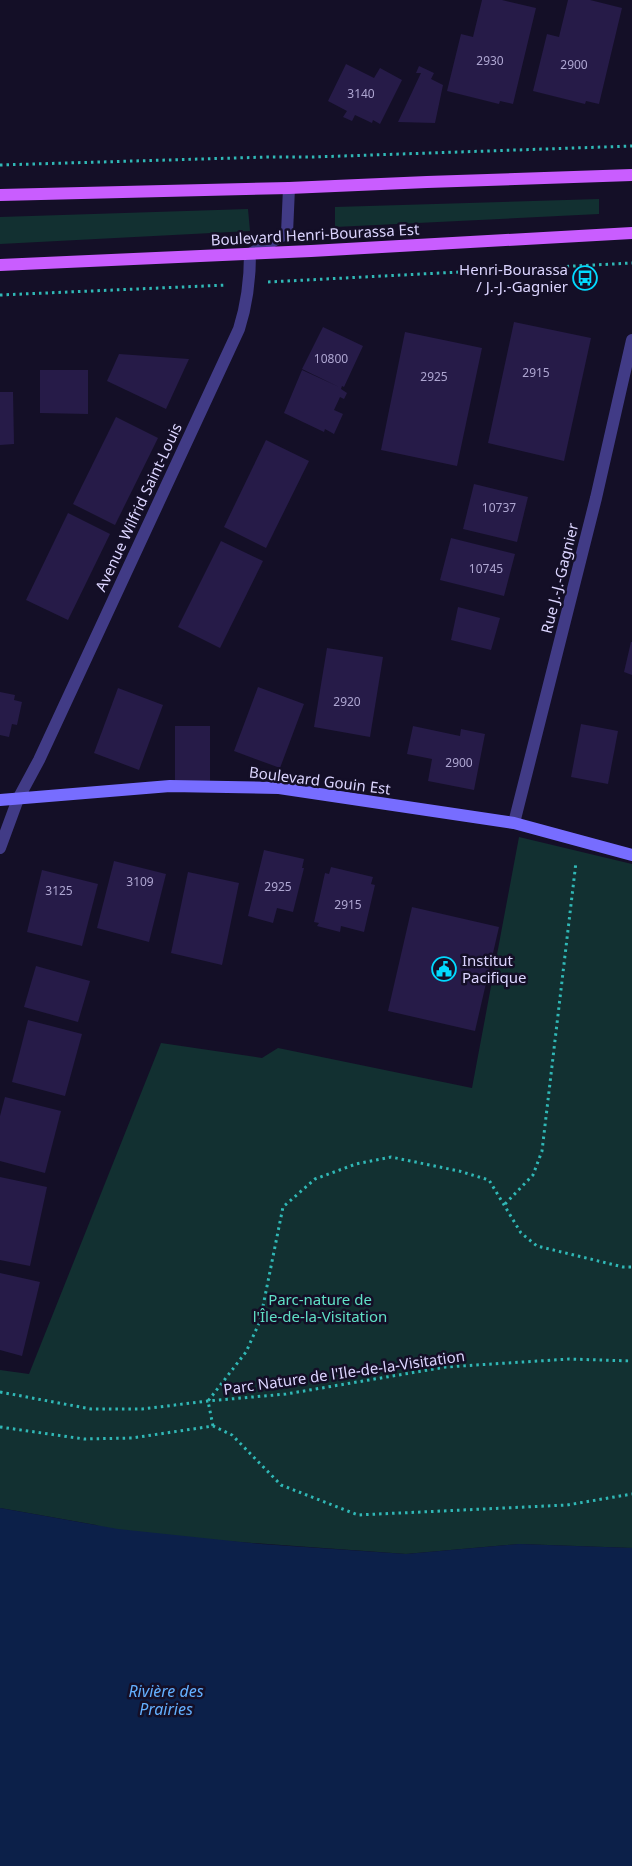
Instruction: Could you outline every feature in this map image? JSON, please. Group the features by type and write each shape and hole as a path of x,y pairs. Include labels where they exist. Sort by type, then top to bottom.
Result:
{"main road":[{"path":"0,195 289,188 632,175"},
{"name":"Boulevard Henri-Bourassa Est","path":"0,266 632,232"}],"street":[{"path":"250,254 287,233 289,188"},
{"name":"Avenue Wilfrid Saint-Louis","path":"0,848 18,799 39,760 239,329 245,312 250,284 250,254"},
{"name":"Rue J.-J.-Gagnier","path":"514,823 596,498 632,340"},
{"name":"Boulevard Gouin Est","path":"0,800 170,786 270,788 514,823 632,855"}],"path":[{"path":"0,164 314,157 632,146"},
{"path":"293,281 632,263"},
{"path":"0,295 216,286"},
{"path":"505,1204 533,1175 542,1151 579,841"},
{"path":"213,1426 208,1401 246,1352 260,1320 283,1207 315,1180 356,1164 391,1157 459,1170 490,1180 521,1233 537,1246 623,1267 632,1267"},
{"name":"Parc Nature de l'Ile-de-la-Visitation","path":"0,1392 91,1409 142,1409 286,1394 446,1367 569,1359 632,1361"},
{"path":"0,1427 84,1439 132,1438 213,1426 232,1435 281,1486 358,1515 567,1504 632,1494"}],"green space":[{"path":"599,199 599,214 335,227 335,207"},
{"path":"248,209 250,231 0,244 0,217"},
{"name":"Parc-nature de l'Île-de-la-Visitation","path":"519,837 632,864 632,1548 519,1544 406,1554 114,1533 96,1525 0,1508 0,1370 29,1374 161,1043 262,1058 278,1048 472,1088"}],"water":[{"name":"Rivière des Prairies","path":"0,1508 118,1529 261,1544 406,1554 519,1544 632,1548 632,1866 0,1866"}],"building":[{"path":"482,0 502,0 536,8 513,104 500,101 499,104 447,91 461,34 473,37"},
{"path":"568,0 590,0 622,8 599,104 586,101 585,104 533,91 547,34 559,37"},
{"path":"346,64 374,78 380,68 402,80 380,124 373,120 372,123 355,115 352,121 343,117 347,111 328,101"},
{"path":"419,66 434,73 431,79 443,85 435,123 398,122 421,73 416,73"},
{"path":"514,322 591,338 564,461 488,443"},
{"path":"323,327 363,346 344,387 342,386 341,389 347,393 344,399 340,397 334,410 343,414 334,434 325,429 324,432 284,413 302,370 339,387 302,369"},
{"path":"405,332 482,348 457,466 381,450"},
{"path":"119,354 189,359 166,409 107,381"},
{"path":"40,370 88,370 88,414 40,413"},
{"path":"0,392 13,392 14,444 0,445"},
{"path":"116,417 158,438 115,525 73,504"},
{"path":"266,440 309,461 266,548 224,527"},
{"path":"474,484 528,497 517,542 463,529"},
{"path":"68,513 110,534 68,620 26,600"},
{"path":"451,538 515,554 504,596 440,580"},
{"path":"221,541 263,561 220,648 178,627"},
{"path":"458,607 500,618 491,650 451,640"},
{"path":"632,642 632,675 624,672"},
{"path":"327,648 383,657 370,737 314,727"},
{"path":"258,687 304,704 280,768 234,751"},
{"path":"118,688 163,705 139,770 94,753"},
{"path":"0,692 15,695 14,700 22,702 17,725 12,724 9,737 0,735"},
{"path":"581,724 618,731 608,784 571,777"},
{"path":"175,726 210,726 210,784 175,784"},
{"path":"413,726 460,736 461,729 485,734 474,790 428,781 432,759 407,754"},
{"path":"264,850 304,859 302,868 304,868 293,912 277,908 273,923 248,916"},
{"path":"114,861 166,874 149,942 97,928"},
{"path":"331,867 373,877 371,884 375,885 364,932 341,926 340,932 317,926 319,923 314,922 325,873 329,874"},
{"path":"42,870 98,884 82,946 27,932"},
{"path":"188,872 239,883 222,965 171,953"},
{"name":"Institut Pacifique","path":"412,907 499,927 475,1031 388,1011"},
{"path":"36,966 90,981 78,1022 24,1007"},
{"path":"28,1020 82,1034 65,1096 12,1082"},
{"path":"5,1097 61,1111 45,1173 0,1161 0,1116"},
{"path":"0,1177 47,1187 30,1266 0,1260"},
{"path":"0,1273 40,1282 22,1356 0,1350"}],"place":[{"name":"Henri-Bourassa / J.-J.-Gagnier","path":"585,278"},
{"name":"Institut Pacifique","path":"444,969"}]}
